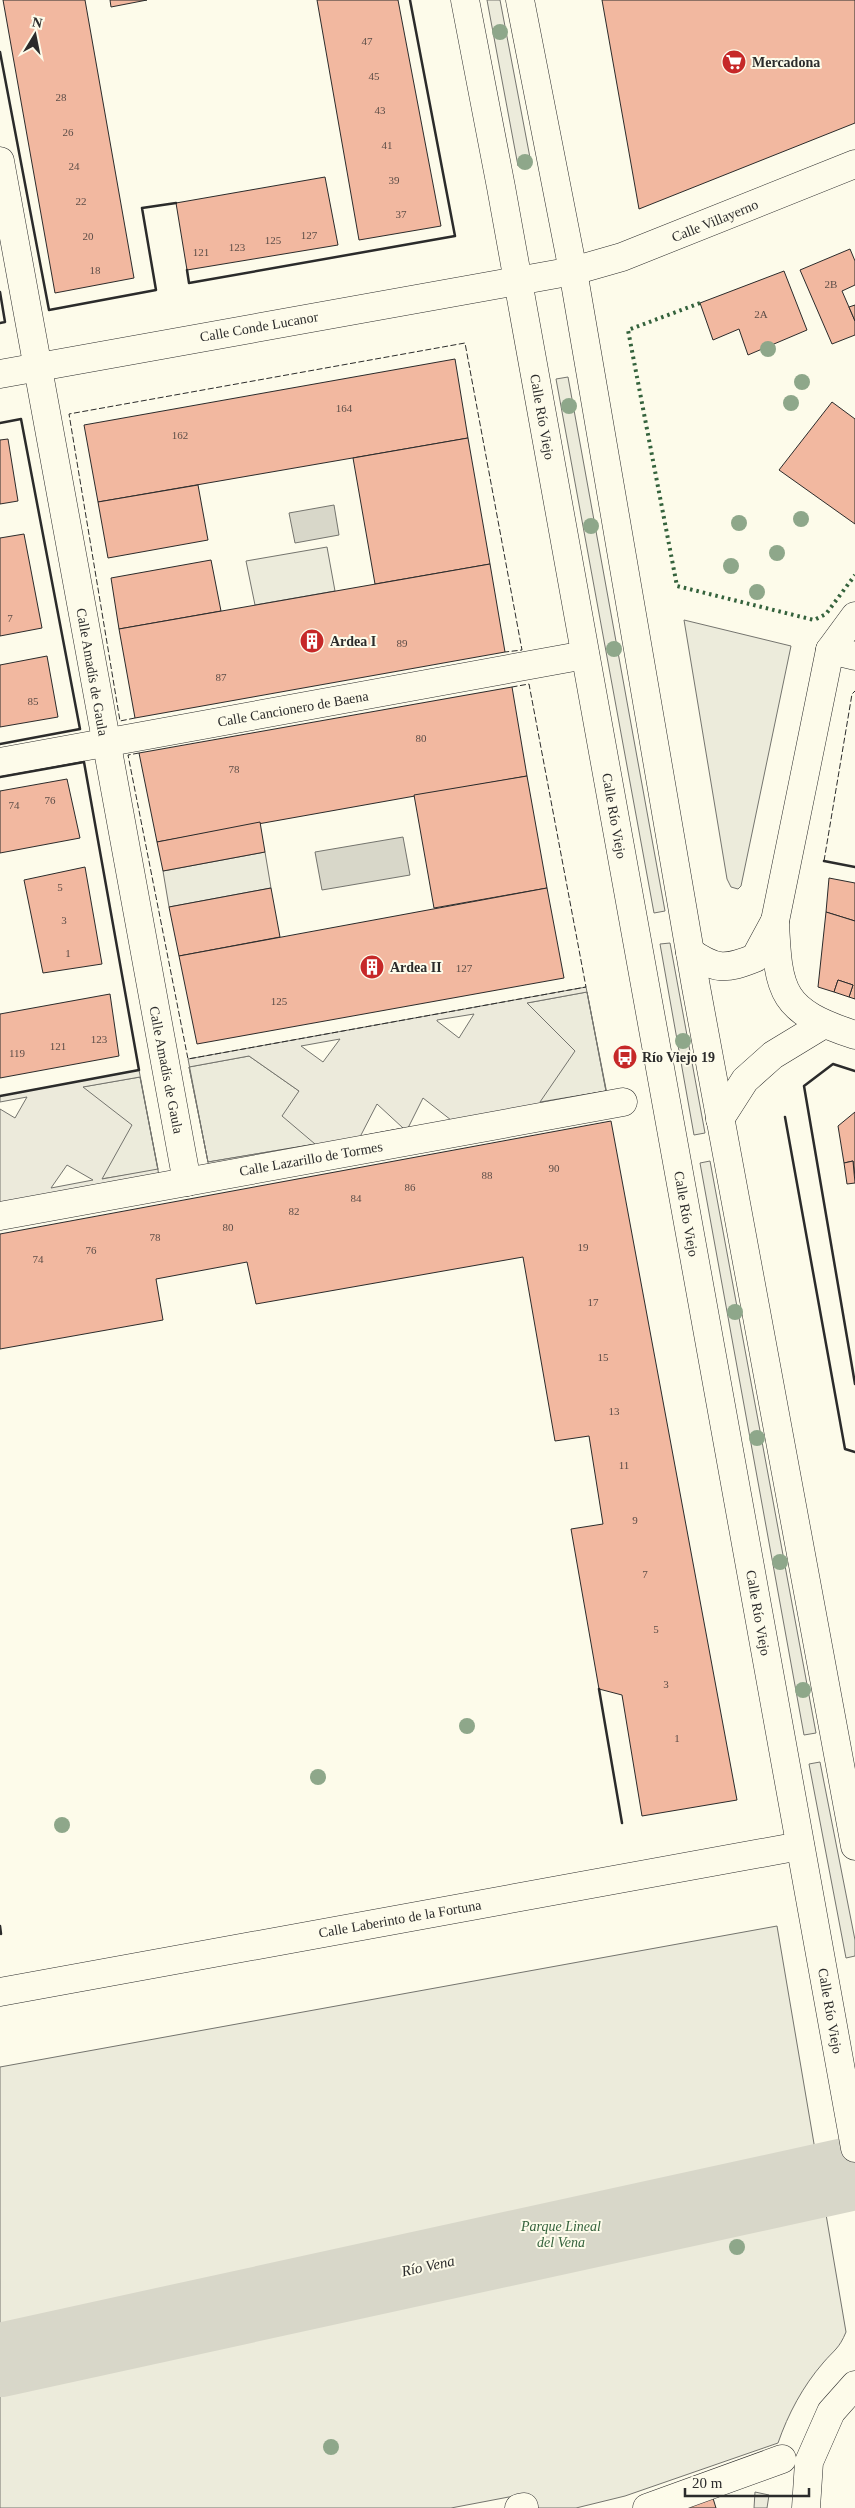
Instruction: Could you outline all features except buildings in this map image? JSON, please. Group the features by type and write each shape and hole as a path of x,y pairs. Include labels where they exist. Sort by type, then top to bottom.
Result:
{"street":[{"name":"Calle Río Viejo","path":"465,0 855,2148"},
{"path":"520,0 573,271 690,952 854,1837"},
{"name":"Calle Amadís de Gaula","path":"0,161 105,743 187,1182"},
{"name":"Calle Villayerno","path":"573,271 622,258 855,164"},
{"path":"517,280 573,271"},
{"name":"Calle Conde Lucanor","path":"0,374 517,280"},
{"path":"690,952 707,964 722,967 740,964 755,958 775,921 842,653 855,616"},
{"name":"Calle Cancionero de Baena","path":"0,762 585,655"},
{"path":"775,921 777,964 783,989 799,1009 824,1024 855,1035"},
{"path":"720,1118 745,1080 773,1055 824,1024"},
{"name":"Calle Lazarillo de Tormes","path":"0,1216 623,1102"},
{"name":"Calle Laberinto de la Fortuna","path":"0,1992 800,1846"},
{"path":"806,2508 809,2462 830,2412 855,2385"},
{"path":"647,2508 782,2460"}],"green space":[{"path":"487,0 500,0 531,163 518,166"},
{"path":"568,377 665,911 654,913 556,379"},
{"path":"327,547 335,591 255,605 246,561"},
{"path":"684,620 791,646 741,886 738,889 731,887 727,879"},
{"path":"265,852 271,888 169,907 163,871"},
{"path":"670,943 705,1133 694,1135 660,944"},
{"path":"587,992 606,1091 539,1103 527,1003"},
{"path":"249,1056 299,1091 316,1144 208,1162 189,1067"},
{"path":"140,1077 158,1170 101,1179 82,1087"},
{"path":"710,1161 816,1733 804,1735 700,1163"},
{"path":"820,1762 855,1940 855,1956 846,1958 809,1764"},
{"name":"Parque Lineal del Vena","path":"777,1926 846,2332 839,2346 823,2363 803,2391 791,2411 778,2443 625,2496 576,2508 525,2508 514,2496 451,2508 0,2508 0,2067"},
{"path":"755,2492 769,2495 767,2508 754,2508"}],"shaded area":[{"path":"334,505 339,535 295,543 289,513"},
{"path":"403,837 410,875 322,890 315,852"},
{"path":"586,987 587,992 527,1003 575,1051 540,1102 606,1091 588,996 609,1104 211,1178 205,1148 208,1162 315,1144 282,1116 299,1091 249,1056 190,1067 188,1059","holes":["474,1014 459,1038 437,1020","340,1039 323,1062 301,1046","423,1098 451,1120 408,1128","377,1104 403,1128 361,1136"]},
{"path":"139,1070 151,1132 140,1077 83,1087 132,1125 102,1179 158,1169 161,1186 0,1216 0,1109 15,1118 27,1097 0,1102 0,1096","holes":["67,1165 93,1180 51,1188"]}],"waterway":[{"name":"Río Vena","path":"0,2360 855,2173"}],"hedge":[{"path":"700,303 628,330 677,586 814,620 826,614 855,575"}],"fence":[{"path":"135,718 120,721 69,414 465,343 522,650 505,652"},
{"path":"139,753 128,755 188,1059 586,987 529,684 512,687"},
{"path":"824,861 852,694 855,691"}],"wall":[{"path":"187,270 189,283 455,236 410,0"},
{"path":"0,52 49,310 156,290 142,208 176,203"},
{"path":"0,292 5,322 0,323"},
{"path":"0,423 21,419 80,729 0,744"},
{"path":"0,777 84,762 139,1070 0,1096"},
{"path":"824,861 855,867"},
{"path":"855,1071 833,1064 804,1086 855,1384"},
{"path":"785,1117 845,1449 855,1452"},
{"path":"599,1689 622,1823"},
{"path":"0,1926 1,1934"}],"place":[{"name":"Mercadona","path":"734,62"},
{"name":"Ardea I","path":"312,641"},
{"name":"Ardea II","path":"372,967"},
{"name":"Río Viejo 19","path":"625,1057"}]}
